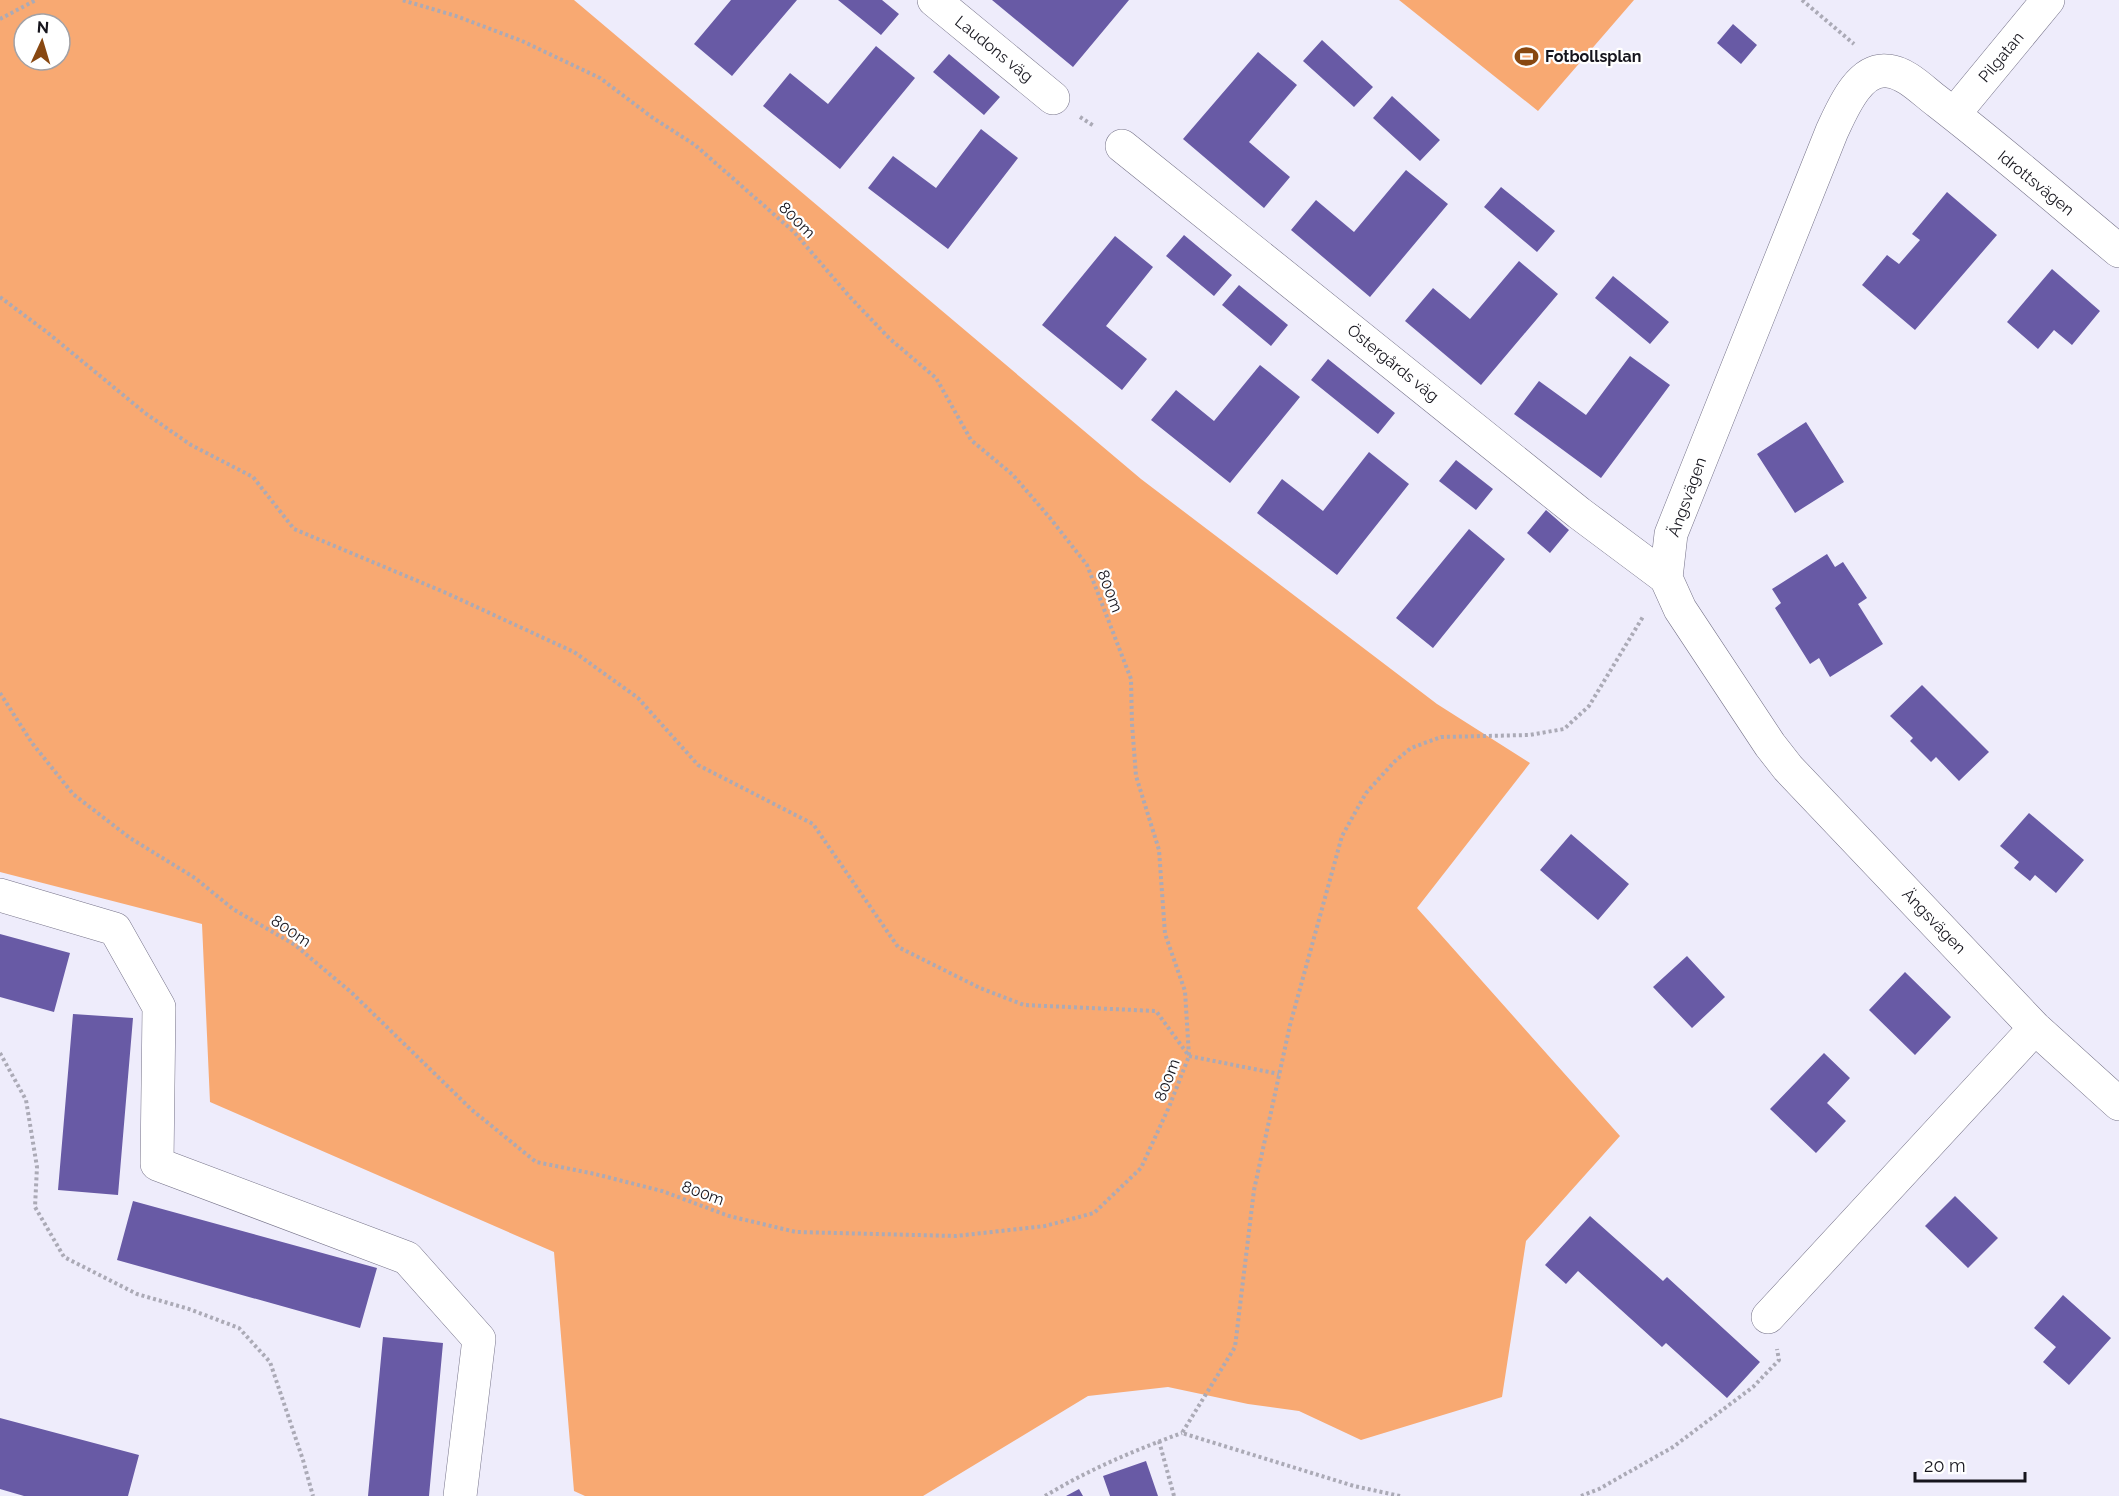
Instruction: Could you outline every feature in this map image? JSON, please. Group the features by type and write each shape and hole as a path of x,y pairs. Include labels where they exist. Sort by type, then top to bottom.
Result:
{"street":[{"name":"Laudons väg","path":"934,0 1053,98"},
{"name":"Pilgatan","path":"1953,114 2049,0"},
{"path":"1886,70 1903,76 1953,114"},
{"name":"Ängsvägen","path":"1886,70 1868,76 1849,96 1832,131 1671,534 1666,578 1680,609 1770,745 1788,768 2036,1028 2119,1104"},
{"name":"Idrottsvägen","path":"1953,114 2119,251"},
{"name":"Östergårds väg","path":"1122,146 1570,506 1666,578"},
{"path":"0,895 115,929 159,1007 157,1164 407,1258 479,1339 460,1496"},
{"path":"1768,1317 2036,1028"}],"path":[{"path":"0,20 36,0"},
{"name":"800m","path":"0,693 32,743 73,794 130,838 195,878 233,909 295,945 351,993 472,1110 536,1162 662,1191 729,1216 796,1232 956,1236 1045,1226 1094,1213 1141,1168 1189,1056 1185,991 1166,934 1159,850 1136,776 1131,680 1087,565 1013,475 971,441 936,378 890,339 849,296 794,232 704,152 653,118 600,78 522,41 456,16 402,0"},
{"path":"1802,0 1886,70"},
{"path":"1053,98 1122,146"},
{"path":"0,297 48,333 145,413 191,446 253,477 294,529 444,592 574,652 638,698 698,765 813,824 898,947 980,988 1024,1005 1156,1011 1189,1056 1279,1074"},
{"path":"1045,1496 1074,1480 1182,1432 1235,1347 1254,1190 1290,1025 1342,836 1366,793 1394,762 1411,748 1441,737 1528,735 1564,729 1589,706 1666,578"},
{"path":"0,1053 26,1100 37,1167 35,1207 64,1257 137,1294 189,1309 239,1328 270,1362 313,1496"},
{"path":"1581,1496 1599,1489 1673,1447 1753,1388 1779,1359 1768,1317"},
{"path":"1182,1432 1354,1486 1400,1496"},
{"path":"1159,1441 1174,1496"}],"shaded area":[{"path":"0,0 574,0 1141,479 1437,704 1530,763 1417,908 1620,1136 1526,1241 1502,1397 1361,1440 1299,1411 1248,1404 1168,1387 1088,1396 923,1496 585,1496 574,1491 554,1252 210,1102 202,924 0,872"},
{"name":"Fotbollsplan","path":"1399,0 1634,0 1538,111"}],"building":[{"path":"731,0 797,0 732,76 694,44"},
{"path":"838,0 882,0 899,14 881,35"},
{"path":"992,0 1129,0 1073,67"},
{"path":"1733,24 1757,45 1741,64 1717,43"},
{"path":"1322,40 1373,87 1354,107 1303,61"},
{"path":"876,46 915,78 840,169 763,106 790,73 828,104"},
{"path":"1258,52 1297,85 1249,142 1290,177 1264,208 1183,139"},
{"path":"949,54 1000,97 984,115 933,72"},
{"path":"1392,96 1440,140 1420,161 1373,118"},
{"path":"981,129 1018,158 948,249 868,188 893,156 936,188"},
{"path":"1406,170 1448,204 1370,297 1291,230 1316,200 1354,232"},
{"path":"1501,187 1555,231 1537,252 1484,207"},
{"path":"1947,192 1997,235 1915,330 1862,285 1887,255 1899,264 1920,240 1912,234"},
{"path":"1184,235 1232,275 1214,296 1166,256"},
{"path":"1115,236 1153,267 1106,326 1147,359 1122,390 1042,325"},
{"path":"1519,261 1558,294 1481,385 1405,321 1433,288 1470,319"},
{"path":"2052,269 2100,311 2072,345 2054,330 2038,349 2007,322"},
{"path":"1613,276 1669,322 1650,344 1595,298"},
{"path":"1239,285 1288,325 1271,346 1222,305"},
{"path":"1630,356 1670,385 1601,478 1514,414 1539,381 1586,415"},
{"path":"1328,359 1395,413 1378,434 1311,380"},
{"path":"1260,365 1300,397 1230,483 1151,420 1176,390 1214,421"},
{"path":"1806,422 1844,482 1795,513 1757,454"},
{"path":"1369,452 1409,484 1337,575 1257,513 1282,479 1323,511"},
{"path":"1456,460 1493,489 1476,510 1439,481"},
{"path":"1546,510 1569,530 1550,553 1527,533"},
{"path":"1469,529 1505,559 1433,648 1396,618"},
{"path":"1827,554 1835,567 1843,562 1867,598 1858,604 1883,644 1830,677 1819,658 1810,664 1775,608 1781,603 1772,589"},
{"path":"1922,685 1989,752 1959,781 1936,757 1931,762 1910,741 1913,738 1890,716"},
{"path":"2029,813 2084,860 2056,893 2035,875 2030,881 2014,868 2019,862 2000,846"},
{"path":"1571,834 1629,884 1598,920 1540,870"},
{"path":"0,934 70,953 54,1012 0,997"},
{"path":"1687,956 1725,997 1692,1028 1653,987"},
{"path":"1905,972 1951,1017 1915,1055 1869,1010"},
{"path":"73,1014 133,1018 118,1195 58,1190"},
{"path":"1824,1053 1850,1078 1827,1103 1846,1121 1816,1153 1770,1109"},
{"path":"1955,1196 1998,1238 1968,1268 1925,1226"},
{"path":"133,1201 377,1268 360,1328 117,1260"},
{"path":"1590,1216 1663,1281 1667,1277 1760,1362 1727,1398 1666,1343 1662,1347 1578,1271 1566,1284 1545,1265"},
{"path":"2063,1295 2111,1338 2069,1385 2043,1362 2056,1347 2034,1328"},
{"path":"383,1337 443,1343 429,1496 368,1496"},
{"path":"0,1418 139,1455 128,1496 24,1496 0,1489"},
{"path":"1146,1461 1158,1496 1110,1496 1103,1476"},
{"path":"1079,1489 1083,1496 1066,1496"}],"place":[{"name":"Fotbollsplan","path":"1527,56"}]}
